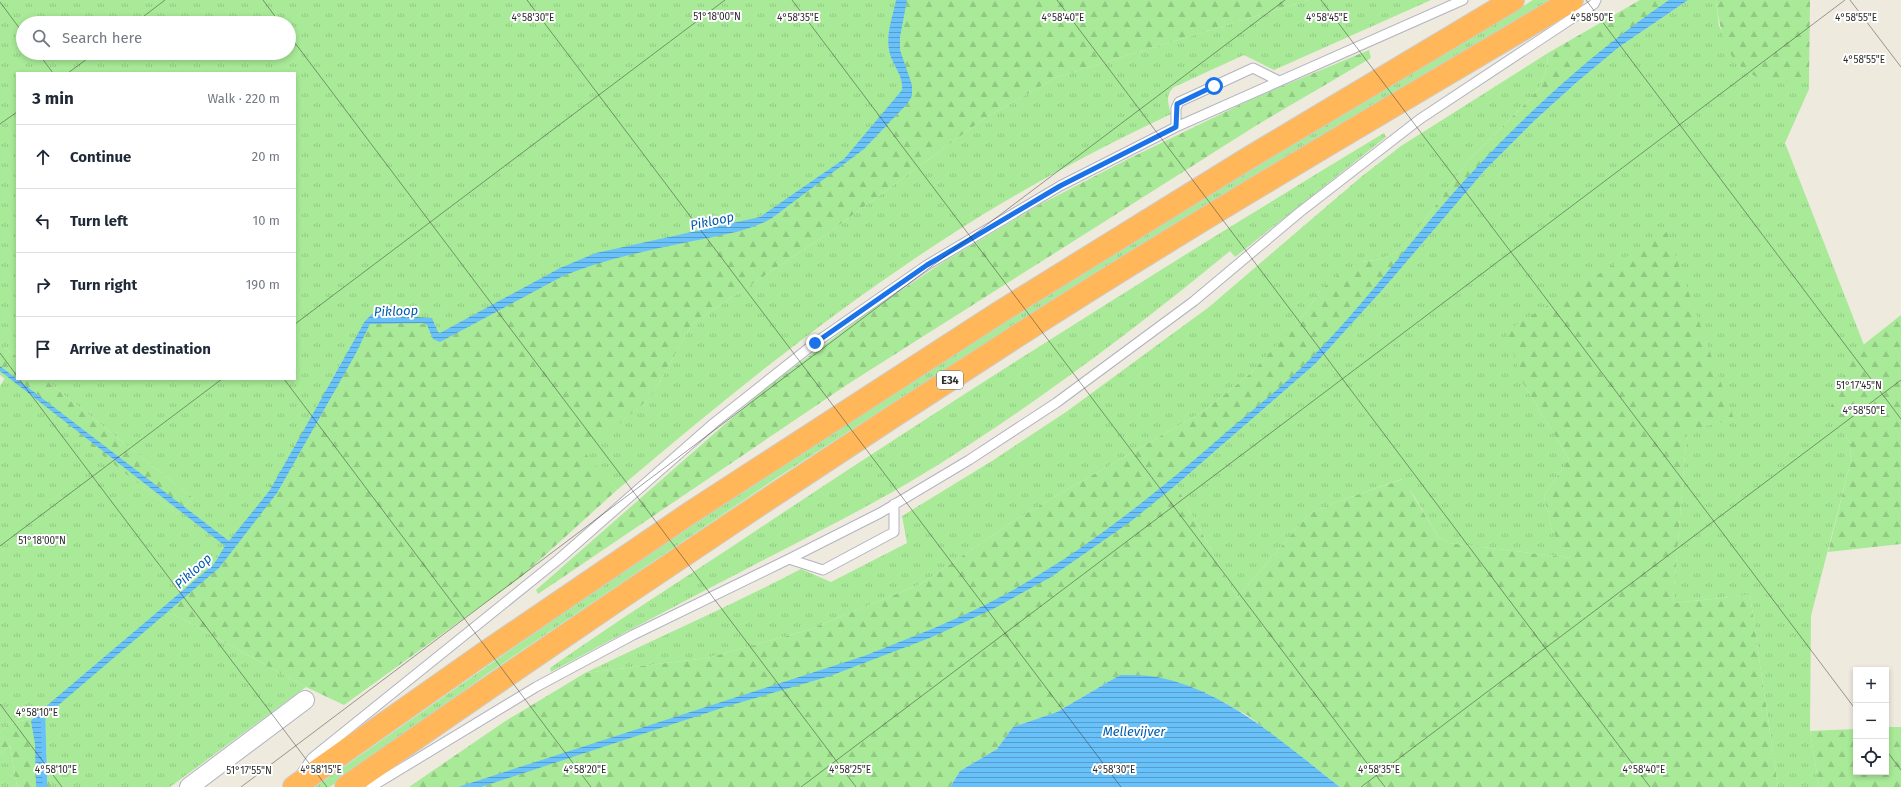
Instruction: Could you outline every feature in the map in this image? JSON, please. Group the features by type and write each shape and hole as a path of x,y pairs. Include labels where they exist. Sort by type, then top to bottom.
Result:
{"highway":[{"name":"E34","path":"293,787 483,654 693,511 1000,312 1247,159 1513,0"},
{"name":"E34","path":"346,787 501,678 711,536 1017,336 1266,182 1572,0"}],"street":[{"path":"189,787 304,700"}],"lane":[{"path":"293,787 312,758 559,559 714,423 815,343 927,265 1060,186 1176,127 1463,0"},
{"path":"371,787 536,687 633,635 789,559 894,504 969,460 1056,403 1194,301 1300,212 1420,118 1594,4 1596,0"},
{"path":"1176,127 1176,108 1179,102 1253,68 1279,81"},
{"path":"789,559 823,570 894,532 894,504"}],"green space":[{"path":"0,0 903,0 908,86 853,154 797,195 263,511 164,609 306,687 170,787 50,787 43,716 11,723 0,732 0,386 5,378 177,514 193,498 45,380 296,380 296,72 16,72 16,356 0,344"},
{"path":"903,0 1309,0 1057,77 985,118 824,236 692,324 651,397 585,453 617,490 521,577 344,705 306,687 164,609 223,549 259,504 365,321 431,324 440,337 566,269 757,222 853,154 908,86 897,60"},
{"path":"1309,0 1431,0 1274,70 1244,55 1174,87 1168,96 1171,114 1088,155 1034,185 981,216 910,261 782,355 698,422 617,490 584,453 651,397 692,324 824,236 985,118 1057,77"},
{"path":"1533,0 1551,0 1273,165 981,346 778,477 490,672 330,787 315,787 610,580 774,471 976,340 1268,159"},
{"path":"1640,0 1688,0 1619,47 1535,120 1485,170 1384,288 1315,364 1176,485 1237,598 1309,514 1331,504 1403,479 1439,538 1449,543 1571,558 1552,531 1544,496 1569,459 1523,383 1506,331 1667,232 1734,419 1687,431 1673,603 1750,595 1778,787 1340,787 1247,715 1208,694 1120,675 1057,712 1013,727 997,749 960,771 950,787 409,787 504,722 585,673 707,658 808,630 921,584 1018,518 1204,411 1250,374 1300,320 1320,291 1343,271 1363,262 1381,259 1400,250 1416,232 1469,160 1531,98 1541,85 1547,67 1548,53"},
{"path":"1688,0 1716,0 1719,26 1740,67 1753,76 1767,80 1809,82 1809,89 1785,143 1864,345 1853,353 1830,412 1851,444 1850,464 1811,616 1810,731 1819,787 1778,787 1750,595 1673,603 1687,430 1734,419 1523,383 1569,459 1544,496 1552,531 1572,558 1449,543 1439,538 1402,479 1331,504 1309,514 1237,598 1176,485 1315,364 1384,288 1485,170 1535,120 1619,47"},
{"path":"1716,0 1810,0 1809,82 1771,81 1753,76 1743,69 1728,49 1720,25"},
{"path":"1369,50 1371,58 1257,125 848,384 538,594 536,590 766,388 867,313 945,261 1039,205 1126,160 1254,98"},
{"path":"1548,53 1547,67 1541,85 1531,98 1469,160 1416,232 1400,250 1381,259 1363,262 1320,291 1300,320 1250,374 1204,411 1018,518 921,584 808,630 707,658 585,673 801,569 831,582 907,543 902,516 992,461 1066,412 1209,307 1361,177 1401,146"},
{"path":"1384,133 1386,137 1235,257 1230,251 1089,362 979,439 918,477 849,516 551,672 550,668 601,633 912,428 1147,279"},
{"path":"1901,315 1901,544 1828,552 1850,464 1851,444 1829,412 1853,353"},
{"path":"0,344 16,356 16,380 45,380 193,498 177,514 0,375"},
{"path":"43,716 50,787 17,787 10,745 0,754 0,732 11,723"},
{"path":"1889,727 1901,727 1901,787 1819,787 1810,731 1853,729 1853,775 1889,775"},
{"path":"10,745 17,787 0,787 0,754"}],"water":[{"path":"896,0 907,0 900,37 900,50 912,85 912,96 907,104 864,149 772,218 744,230 627,256 579,270 563,276 440,342 433,339 427,325 423,323 370,324 355,355 277,493 219,568 41,720 45,787 36,787 35,744 31,721 37,714 214,564 225,546 0,371 0,366 16,378 16,380 18,380 229,541 270,490 365,321 372,314 432,318 438,332 440,333 560,268 596,253 760,217 844,159 902,90 901,79 890,55 888,44 889,31"},
{"path":"1669,0 1688,0 1619,47 1535,120 1485,170 1384,288 1315,364 1176,485 1130,522 1051,577 993,609 932,637 830,676 728,706 481,787 458,787 864,656 970,612 1004,595 1064,559 1149,497 1203,453 1292,376 1352,314 1464,181 1512,131 1561,84 1587,62"},
{"name":"Mellevijver","path":"1120,675 1143,675 1157,677 1183,684 1208,694 1254,721 1340,787 950,787 960,771 997,749 1013,727 1057,712"}],"waterway":[{"name":"Pikloop","path":"45,787 43,716 46,714"}],"route":[{"path":"815,343 927,265 1060,186 1176,127 1177,104 1214,86"}]}
